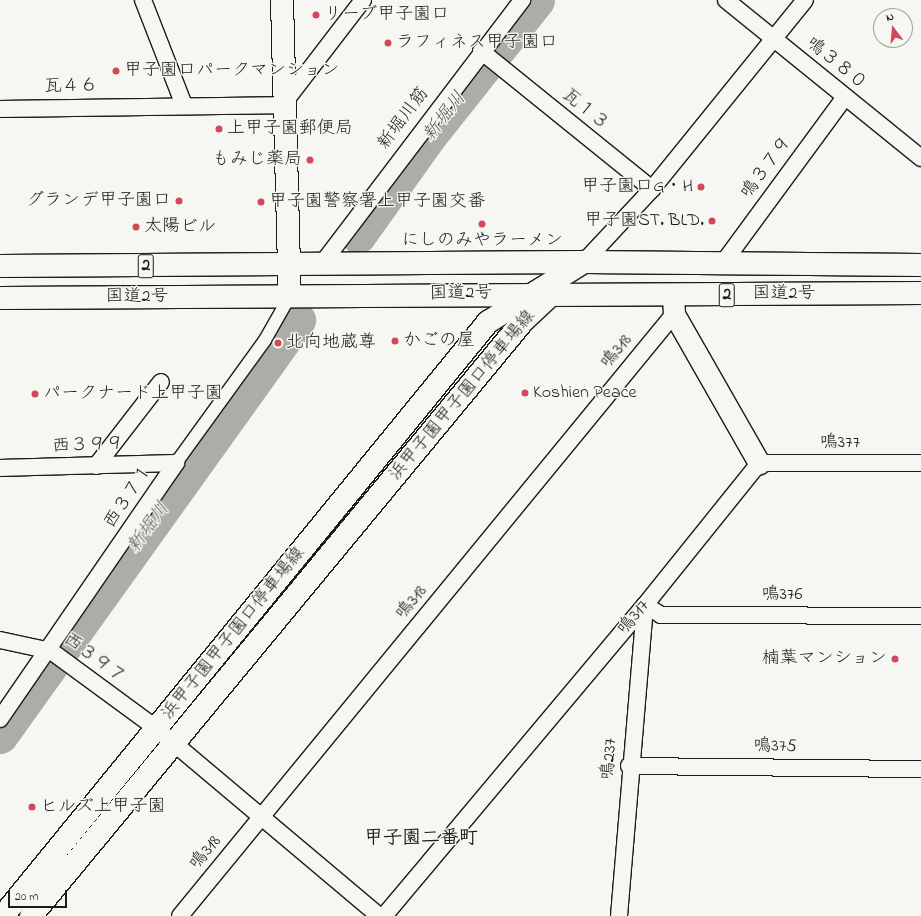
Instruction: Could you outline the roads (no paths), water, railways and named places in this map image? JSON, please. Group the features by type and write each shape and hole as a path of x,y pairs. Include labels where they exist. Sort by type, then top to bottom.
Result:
{"main road":[{"path":"282,0 292,266 290,296"},
{"name":"国道2号","path":"0,266 321,266 584,262 921,265"},
{"name":"浜甲子園甲子園口停車場線","path":"3,916 488,322 543,293 584,262"},
{"name":"国道2号","path":"0,298 543,293 673,305 921,293"},
{"name":"浜甲子園甲子園口停車場線","path":"31,916 523,321 543,293"}],"street":[{"path":"143,0 184,105"},
{"path":"287,102 363,0"},
{"name":"新堀川筋","path":"321,266 487,56 522,0"},
{"name":"鳴３８０","path":"726,0 921,158"},
{"path":"584,262 652,188 805,0"},
{"name":"瓦１３","path":"487,56 652,188"},
{"name":"鳴３７９","path":"723,263 845,97"},
{"name":"瓦４６","path":"0,109 287,102"},
{"name":"西３７１","path":"0,719 53,653 176,463 265,340 290,296"},
{"path":"673,305 758,463"},
{"name":"鳴318","path":"180,916 261,819 673,305"},
{"path":"96,466 161,382"},
{"name":"西３９９","path":"0,468 176,463"},
{"name":"鳴377","path":"758,463 921,464"},
{"name":"鳴317","path":"384,916 645,605 758,463"},
{"name":"鳴376","path":"645,605 661,615 921,616"},
{"name":"鳴237","path":"619,916 629,766 645,605"},
{"name":"西３９７","path":"0,640 53,653 157,729 261,819 379,916"},
{"name":"鳴375","path":"629,766 921,769"}],"waterway":[{"name":"新堀川","path":"358,236 427,139 537,0"},
{"name":"新堀川","path":"0,736 298,320"}],"place":[{"name":"リーブ甲子園口","path":"316,15"},
{"name":"ラフィネス甲子園口","path":"388,43"},
{"name":"甲子園口パークマンション","path":"116,71"},
{"name":"上甲子園郵便局","path":"219,129"},
{"name":"もみじ薬局","path":"310,160"},
{"name":"甲子園口G・H","path":"701,187"},
{"name":"グランデ甲子園口","path":"179,201"},
{"name":"甲子園警察署上甲子園交番","path":"261,202"},
{"name":"甲子園ST. BLD.","path":"712,221"},
{"name":"にしのみやラーメン","path":"482,224"},
{"name":"太陽ビル","path":"136,227"},
{"name":"かごの屋","path":"395,341"},
{"name":"北向地蔵尊","path":"278,343"},
{"name":"Koshien Peace","path":"525,393"},
{"name":"パークナード上甲子園","path":"35,394"},
{"name":"楠葉マンション","path":"895,659"},
{"name":"ヒルズ上甲子園","path":"32,807"}],"district":[{"name":"甲子園二番町","path":"421,839"}]}
